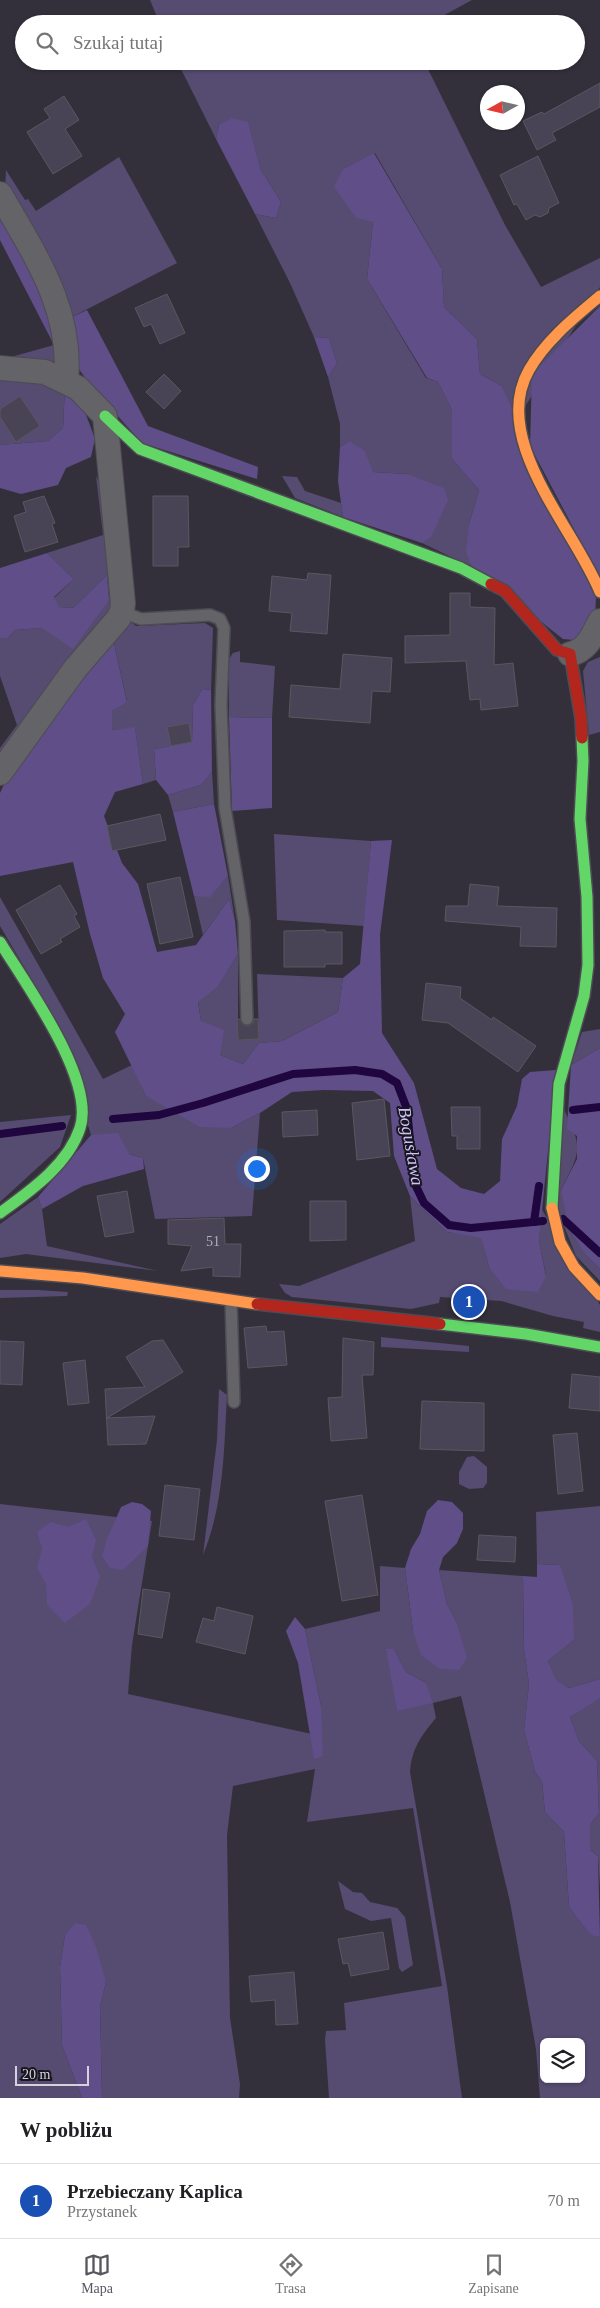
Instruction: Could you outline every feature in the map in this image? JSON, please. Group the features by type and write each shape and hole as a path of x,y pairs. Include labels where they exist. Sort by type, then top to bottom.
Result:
{"street":[{"path":"0,194 38,261 62,319 67,367 66,382"},
{"path":"600,296 559,334 530,369 524,381 520,410 526,452 553,507 593,573 600,592"},
{"path":"0,368 45,372 78,388 140,449 286,502 344,527 411,548 470,573 505,591 557,650 570,654 579,652 590,640 600,621"},
{"path":"0,773 75,669 122,612 105,416"},
{"path":"570,654 581,718 583,761 580,819 587,897 588,965 584,996 559,1084 551,1204 560,1242 574,1267 600,1294"},
{"path":"0,942 66,1057 82,1099 79,1130 56,1164 0,1213"},
{"path":"0,1271 42,1272 80,1276 167,1292 311,1311 526,1333 600,1347"}],"lane":[{"path":"122,612 141,619 210,616 220,619 224,628 221,705 225,808 244,922 247,1019"},
{"path":"232,1300 234,1402"}],"shaded area":[{"path":"150,0 472,0 444,15 156,15"},
{"path":"182,70 428,70 505,225 541,287 600,258 600,287 516,421 502,386 480,374 477,339 444,307 442,269 375,153 343,169 373,222 367,279 426,378 438,382 452,410 452,459 479,490 469,524 472,567 422,543 407,474 373,472 349,441 340,447 340,424 328,377 337,363 329,338 314,337 290,283 255,214 276,218 281,202 261,170 248,123 219,125 216,139"},
{"path":"232,118 248,122 261,170 281,202 276,218 255,214 216,139 219,125"},
{"path":"374,153 442,269 444,307 477,339 480,374 502,386 596,597 595,619 574,640 563,639 472,567 466,552 469,524 479,490 452,459 452,410 438,382 427,378 367,279 373,222 356,218 334,187 343,169"},
{"path":"119,157 177,263 70,318 5,190 6,170 25,200 28,199 36,211"},
{"path":"0,214 24,253 53,318 54,345 0,240"},
{"path":"600,306 600,578 530,446 532,374"},
{"path":"87,310 148,426 258,467 257,479 142,443 91,386 76,365 70,318"},
{"path":"314,337 329,338 337,363 328,377"},
{"path":"54,345 57,356 53,362 0,360"},
{"path":"0,375 65,387 63,428 48,441 0,445"},
{"path":"65,387 85,412 95,439 91,457 66,468 58,485 21,494 0,488 0,445 48,441 63,428"},
{"path":"349,441 365,451 373,472 407,474 444,488 448,500 431,537 422,543 343,517 338,481 340,447"},
{"path":"96,476 104,491 112,607 105,621 0,760 0,748 17,725 0,676 0,638 8,638 15,630 42,628 109,600 107,575 73,608 60,607 54,598 74,579 47,553 103,535"},
{"path":"282,476 297,477 305,491 341,503 343,517 295,498"},
{"path":"47,553 74,579 54,597 60,607 73,608 107,575 109,600 73,649 42,628 15,630 8,638 0,638 0,568"},
{"path":"130,621 136,626 205,623 213,628 211,690 202,689 193,705 192,742 188,723 168,727 171,746 154,749 156,780 143,784 135,728 112,730 112,711 127,701 113,639"},
{"path":"113,639 127,702 112,711 112,730 135,727 143,784 115,792 104,816 122,863 138,884 157,952 196,945 229,899 235,921 238,954 218,987 198,1002 201,1021 224,1030 220,1055 243,1064 259,1043 282,1041 338,1012 343,978 360,964 371,841 392,840 380,935 382,1033 414,1083 437,1169 461,1188 484,1194 500,1181 502,1139 517,1106 522,1079 530,1072 556,1070 539,1241 546,1276 538,1292 506,1289 489,1267 481,1238 447,1232 410,1196 394,1156 390,1103 373,1091 324,1090 292,1092 260,1113 231,1128 200,1127 146,1096 115,1032 125,1014 103,978 90,934 73,862 0,876 0,793 9,774"},
{"path":"240,651 240,662 275,666 272,718 229,717 229,659 233,653"},
{"path":"600,657 600,732 589,735 583,671 588,662"},
{"path":"202,689 211,690 212,772 201,785 168,795 156,780 154,749 192,742 193,705"},
{"path":"229,717 272,718 272,808 232,811"},
{"path":"212,772 214,804 173,812 168,795 201,785"},
{"path":"214,804 228,876 210,897 194,896 173,812"},
{"path":"274,834 371,841 364,926 277,920"},
{"path":"228,876 235,921 229,899 203,935 194,896 210,896"},
{"path":"0,897 103,1079 132,1065 146,1096 231,1128 260,1113 252,1216 155,1219 143,1158 129,1154 91,1135 55,1019 0,926"},
{"path":"238,954 238,1040 259,1039 257,974 343,978 338,1012 282,1041 259,1043 243,1064 220,1055 201,1021 198,1001 218,987"},
{"path":"600,1029 600,1048 571,1065 582,1032"},
{"path":"600,1048 600,1269 585,1254 569,1228 561,1190 577,1159 577,1136 567,1129 571,1065"},
{"path":"564,1110 575,1134 577,1150 576,1158 561,1190 585,1254 600,1269 600,1281 576,1256 558,1211"},
{"path":"71,1115 60,1147 0,1202 0,1122"},
{"path":"118,1133 129,1154 143,1158 144,1169 83,1186 42,1209 38,1197 91,1135"},
{"path":"410,1196 447,1232 481,1237 489,1267 546,1275 539,1241 541,1208 600,1305 600,1332 583,1328 584,1322 553,1316 501,1301 440,1297 439,1303 411,1309 292,1297 285,1293 279,1284 299,1286 415,1241"},
{"path":"38,1197 42,1209 47,1246 158,1271 26,1254 0,1258 0,1224"},
{"path":"0,1290 68,1292 67,1296 0,1298"},
{"path":"381,1337 469,1346 469,1352 381,1347"},
{"path":"219,1389 227,1395 222,1476 215,1516 203,1555 217,1440"},
{"path":"474,1456 487,1467 487,1483 483,1488 469,1489 459,1484 459,1472 467,1457"},
{"path":"438,1500 452,1502 463,1513 463,1529 457,1543 443,1557 439,1570 447,1604 456,1621 467,1658 459,1670 440,1669 421,1655 413,1631 405,1568 411,1549 420,1534 427,1511"},
{"path":"132,1502 142,1504 151,1511 148,1546 123,1570 110,1568 102,1556 107,1539 121,1507"},
{"path":"0,1504 152,1521 132,1645 128,1694 312,1734 315,1759 321,1706 305,1629 380,1611 380,1566 405,1568 413,1631 456,1621 447,1604 439,1570 523,1576 524,1650 529,1684 524,1730 535,1772 542,1781 545,1812 564,1832 569,1907 591,1934 600,1937 600,2098 540,2098 536,2049 510,1902 461,1696 433,1703 436,1718 415,1749 410,1772 447,1986 462,2098 329,2098 326,2031 346,2030 344,2003 442,1986 413,1808 307,1822 315,1769 233,1786 227,1835 230,2018 240,2084 239,2098 102,2098 100,2006 106,1982 65,1935 60,1967 62,2045 82,2098 0,2098","holes":["394,1649 406,1672 426,1683 397,1711"]},
{"path":"600,1506 600,1679 569,1688 555,1680 548,1661 574,1640 560,1565 537,1564 536,1512"},
{"path":"86,1519 96,1540 92,1557 100,1577 90,1604 65,1623 47,1605 46,1584 37,1568 42,1548 37,1532 51,1522 68,1527"},
{"path":"537,1564 560,1565 573,1605 574,1640 548,1661 556,1680 569,1688 600,1679 600,1698 570,1717 579,1741 597,1761 599,1813 590,1825 590,1850 598,1856 600,1937 591,1935 569,1907 564,1832 545,1812 542,1781 535,1772 524,1730 529,1684 524,1650 523,1576 537,1577"},
{"path":"295,1617 305,1629 321,1706 323,1756 314,1759 298,1663 286,1631"},
{"path":"386,1649 394,1649 406,1672 426,1683 433,1703 397,1711"},
{"path":"597,1698 600,1698 600,1888 598,1856 590,1850 590,1825 599,1813 597,1761 579,1741 570,1717"},
{"path":"338,1881 353,1892 362,1893 370,1902 397,1908 405,1917 413,1965 402,1972 399,1968 391,1918 371,1921 345,1909"},
{"path":"75,1923 86,1925 96,1947 106,1982 100,2006 102,2098 82,2098 62,2045 60,1967 65,1935"}],"building":[{"path":"600,83 600,107 552,133 556,140 537,150 525,125 525,120 542,112 544,114"},
{"path":"64,96 79,120 65,129 82,156 53,174 27,132 50,118 44,109"},
{"path":"538,156 559,203 549,208 548,213 540,217 535,215 526,220 517,204 514,205 500,175"},
{"path":"167,294 185,333 160,344 151,324 144,327 135,308"},
{"path":"164,374 181,391 164,409 146,392"},
{"path":"20,396 40,426 16,442 0,417 0,409"},
{"path":"44,496 55,523 52,524 58,542 25,552 14,516 26,512 23,502"},
{"path":"153,496 188,496 189,547 178,547 178,566 153,566"},
{"path":"308,573 331,575 327,634 290,631 292,613 269,611 272,576 307,580"},
{"path":"450,593 470,593 470,607 495,608 494,665 513,663 518,706 481,710 480,699 470,700 466,661 405,663 405,636 450,635"},
{"path":"343,654 392,658 390,692 372,691 370,723 289,717 291,685 340,689"},
{"path":"189,723 192,742 171,746 167,727"},
{"path":"160,814 166,840 112,851 107,826"},
{"path":"180,877 193,937 160,944 147,884"},
{"path":"470,884 499,887 497,906 557,908 556,947 520,946 521,927 445,921 446,906 468,906"},
{"path":"60,885 77,914 74,916 80,927 60,939 62,942 41,954 16,910"},
{"path":"325,930 325,932 342,932 342,964 325,964 325,967 284,967 284,931"},
{"path":"426,983 461,987 460,998 492,1020 493,1017 536,1046 518,1072 448,1023 422,1020"},
{"path":"240,1019 243,1025 248,1026 253,1023 254,1019 258,1019 259,1039 238,1040 237,1020"},
{"path":"384,1099 390,1156 357,1160 352,1103"},
{"path":"451,1107 480,1107 480,1149 457,1149 457,1136 452,1136"},
{"path":"317,1110 318,1135 283,1137 282,1112"},
{"path":"127,1191 134,1232 105,1237 97,1196"},
{"path":"310,1201 346,1201 346,1240 310,1241"},
{"path":"224,1218 225,1244 241,1244 240,1277 213,1276 213,1267 181,1271 192,1246 168,1244 168,1220"},
{"path":"266,1326 267,1332 284,1331 287,1365 248,1368 244,1328"},
{"path":"343,1338 374,1342 373,1375 362,1375 367,1438 331,1441 328,1398 342,1397"},
{"path":"163,1340 183,1372 107,1418 155,1416 146,1444 108,1445 105,1389 145,1387 126,1357 152,1341"},
{"path":"0,1341 24,1342 22,1385 0,1384"},
{"path":"85,1360 89,1403 68,1405 63,1363"},
{"path":"572,1374 600,1377 600,1411 569,1408"},
{"path":"422,1401 484,1403 484,1451 420,1449"},
{"path":"577,1433 583,1491 558,1494 553,1435"},
{"path":"165,1485 200,1489 194,1540 159,1536"},
{"path":"362,1495 378,1595 342,1601 325,1501"},
{"path":"479,1535 516,1537 515,1562 477,1560"},
{"path":"143,1589 170,1593 162,1638 138,1634"},
{"path":"217,1607 253,1616 245,1654 196,1642 203,1618 214,1621"},
{"path":"383,1932 389,1969 351,1976 348,1963 343,1964 338,1939"},
{"path":"294,1972 298,2024 276,2025 275,2000 251,2002 249,1976"}],"waterway":[{"name":"Bogusława","path":"113,1119 159,1115 293,1074 355,1070 382,1074 397,1083 407,1109 414,1182 424,1203 449,1225 471,1228 543,1221"},
{"name":"Bogusława","path":"573,1110 600,1107"},
{"name":"Bogusława","path":"0,1134 62,1126"},
{"name":"Bogusława","path":"534,1222 539,1186"},
{"path":"563,1219 600,1253"}],"traffic: fast":[{"path":"105,416 140,449 461,568 491,584"},
{"path":"552,1208 559,1084 584,996 588,965 587,897 580,819 583,761 582,738"},
{"path":"0,942 41,1006 55,1032 78,1084 82,1108 80,1128 67,1154 47,1176 0,1213"},
{"path":"440,1324 526,1334 600,1347"}],"traffic: slow":[{"path":"600,296 562,330 536,359 529,370 520,397 520,425 527,454 540,484 588,567 600,592"},
{"path":"552,1208 560,1242 574,1267 600,1295"},
{"path":"0,1271 83,1278 257,1304"}],"traffic: jam":[{"path":"491,584 505,591 557,650 570,654 581,718 582,738"},
{"path":"257,1304 440,1324"}],"place":[{"name":"Przebieczany Kaplica","path":"469,1302"}]}
